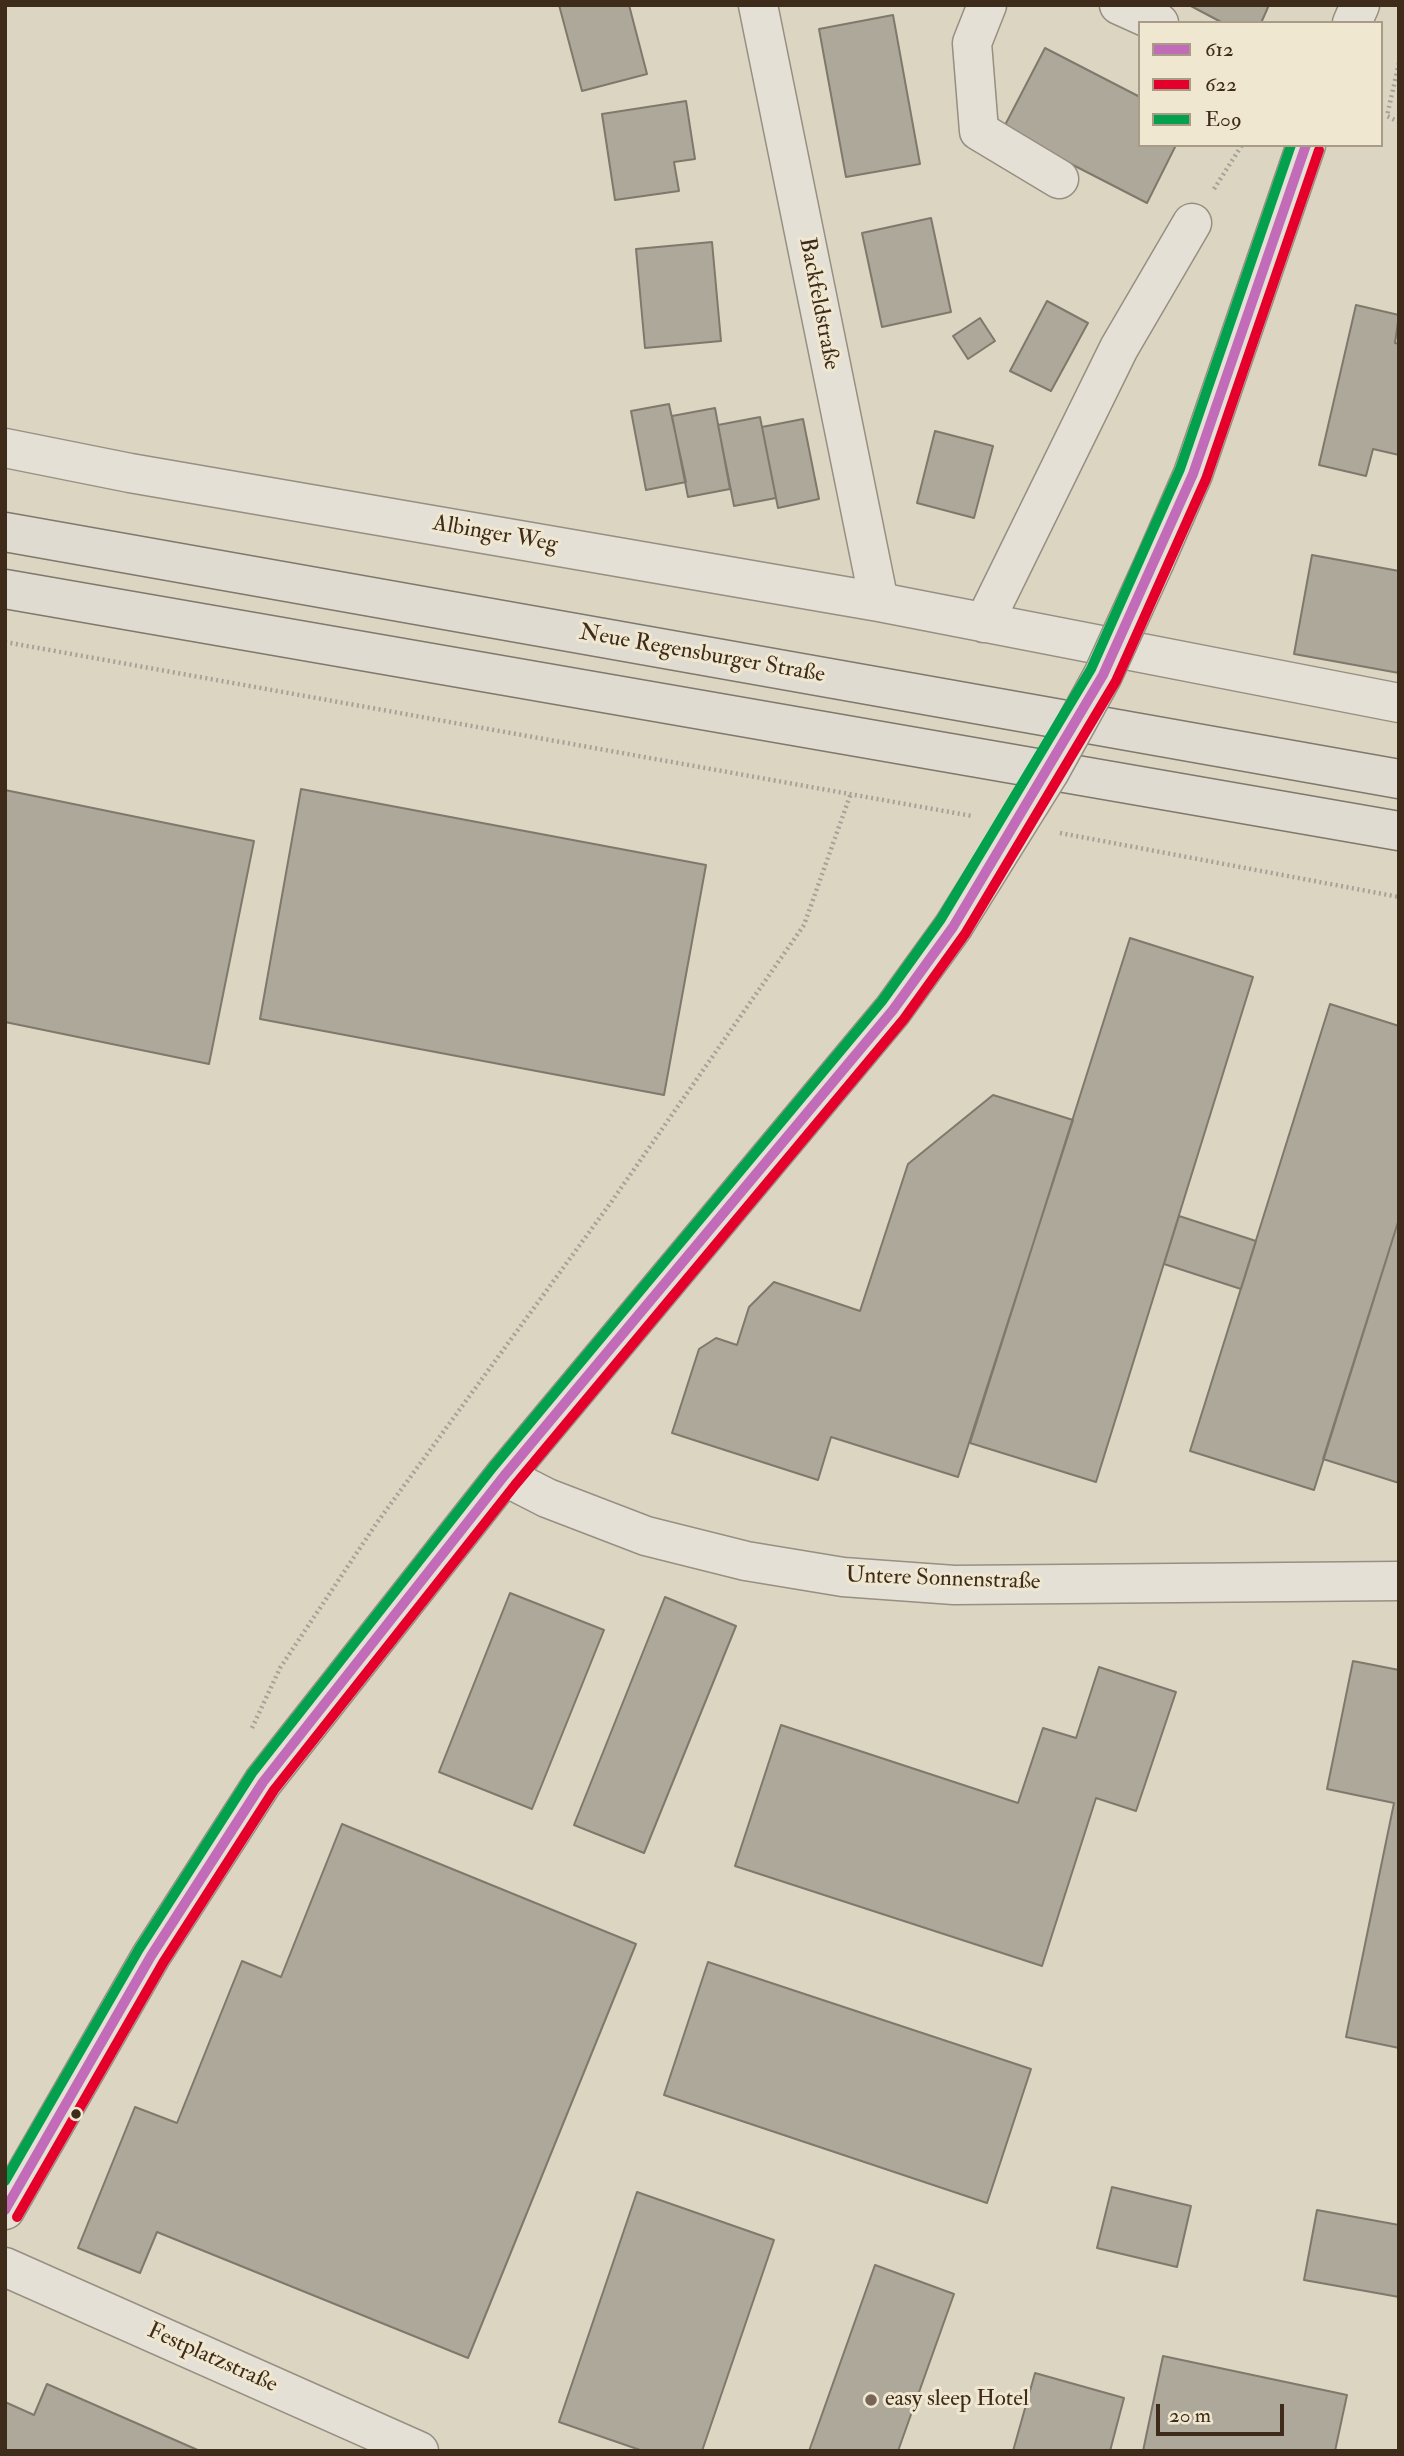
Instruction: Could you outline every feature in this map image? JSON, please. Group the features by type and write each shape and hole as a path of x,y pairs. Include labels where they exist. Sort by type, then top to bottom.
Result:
{"highway":[{"name":"Neue Regensburger Straße","path":"5,532 1399,779"},
{"path":"5,589 1399,831"}],"street":[{"name":"Backfeldstraße","path":"758,5 878,602"},
{"path":"987,5 972,43 979,131 1059,179"},
{"path":"1119,5 1155,21"},
{"path":"1353,21 1360,5"},
{"path":"5,2210 151,1956 263,1782 504,1476 893,1010 953,927 1049,773 1103,675 1155,561 1193,474 1305,147"},
{"path":"984,622 1119,348 1192,223"},
{"name":"Albinger Weg","path":"5,447 130,473 878,602 1399,703"},
{"name":"Untere Sonnenstraße","path":"504,1476 547,1498 646,1536 747,1561 843,1577 954,1585 1399,1581"},
{"name":"Festplatzstraße","path":"5,2267 419,2451"}],"path":[{"path":"1399,63 1387,116 1399,122"},
{"path":"1192,223 1241,147"},
{"path":"5,642 974,817"},
{"path":"263,1782 251,1725 280,1668 376,1524 612,1201 804,925 851,793"},
{"path":"1056,832 1399,897"}],"building":[{"path":"559,5 629,5 647,74 582,91"},
{"path":"1189,5 1269,5 1262,21 1219,21"},
{"path":"893,15 920,164 846,177 819,29"},
{"path":"1045,48 1138,96 1138,147 1175,147 1147,203 1003,129"},
{"path":"686,101 695,159 674,162 679,191 615,200 602,114"},
{"path":"931,218 951,312 882,327 862,233"},
{"path":"712,242 721,341 645,348 636,249"},
{"path":"1047,301 1088,323 1051,391 1010,371"},
{"path":"1356,305 1399,315 1395,343 1399,344 1399,455 1373,449 1366,476 1319,465"},
{"path":"980,318 995,341 968,359 953,336"},
{"path":"669,404 686,482 646,490 631,411"},
{"path":"715,408 730,489 688,497 672,416"},
{"path":"760,417 776,498 734,506 718,425"},
{"path":"803,419 819,499 778,508 762,427"},
{"path":"935,431 993,446 974,518 917,503"},
{"path":"1312,555 1399,571 1399,673 1294,654"},
{"path":"301,789 706,865 664,1095 260,1019"},
{"path":"5,790 254,841 209,1064 5,1022"},
{"path":"1130,938 1253,977 1096,1482 970,1443"},
{"path":"1330,1004 1399,1026 1399,1219 1314,1490 1190,1451"},
{"path":"993,1095 1073,1120 958,1477 831,1437 818,1480 672,1433 699,1349 716,1338 737,1345 749,1307 774,1282 860,1311 908,1164"},
{"path":"1179,1216 1256,1241 1241,1289 1164,1264"},
{"path":"1399,1219 1399,1483 1323,1459"},
{"path":"510,1593 604,1630 532,1809 439,1772"},
{"path":"665,1597 736,1626 644,1853 574,1825"},
{"path":"1353,1661 1399,1670 1399,2048 1346,2037 1394,1803 1327,1789"},
{"path":"1099,1667 1176,1692 1136,1811 1096,1798 1042,1966 735,1866 781,1725 1018,1803 1043,1728 1076,1738"},
{"path":"342,1824 636,1944 468,2358 157,2232 140,2273 78,2248 135,2107 177,2123 242,1961 281,1977"},
{"path":"708,1962 1031,2069 987,2203 664,2095"},
{"path":"1112,2187 1191,2206 1177,2267 1097,2248"},
{"path":"637,2192 774,2240 702,2451 643,2451 559,2422"},
{"path":"1317,2210 1399,2225 1399,2297 1304,2280"},
{"path":"875,2265 954,2294 898,2451 809,2451"},
{"path":"1163,2356 1347,2395 1335,2451 1143,2451"},
{"path":"1035,2373 1124,2398 1110,2451 1013,2451"},
{"path":"47,2384 200,2451 5,2451 5,2402 34,2415"}],"transit line":[{"name":"E09","path":"5,2181 139,1949 252,1773 493,1467 882,1001 941,919 1091,669 1180,469 1290,147"},
{"name":"612","path":"5,2210 151,1956 263,1782 504,1476 893,1010 953,927 1103,675 1193,474 1305,147"},
{"name":"622","path":"17,2217 163,1963 274,1790 515,1485 904,1019 965,934 1116,681 1206,479 1319,150"}],"place":[{"name":"easy sleep Hotel","path":"871,2400"}]}
